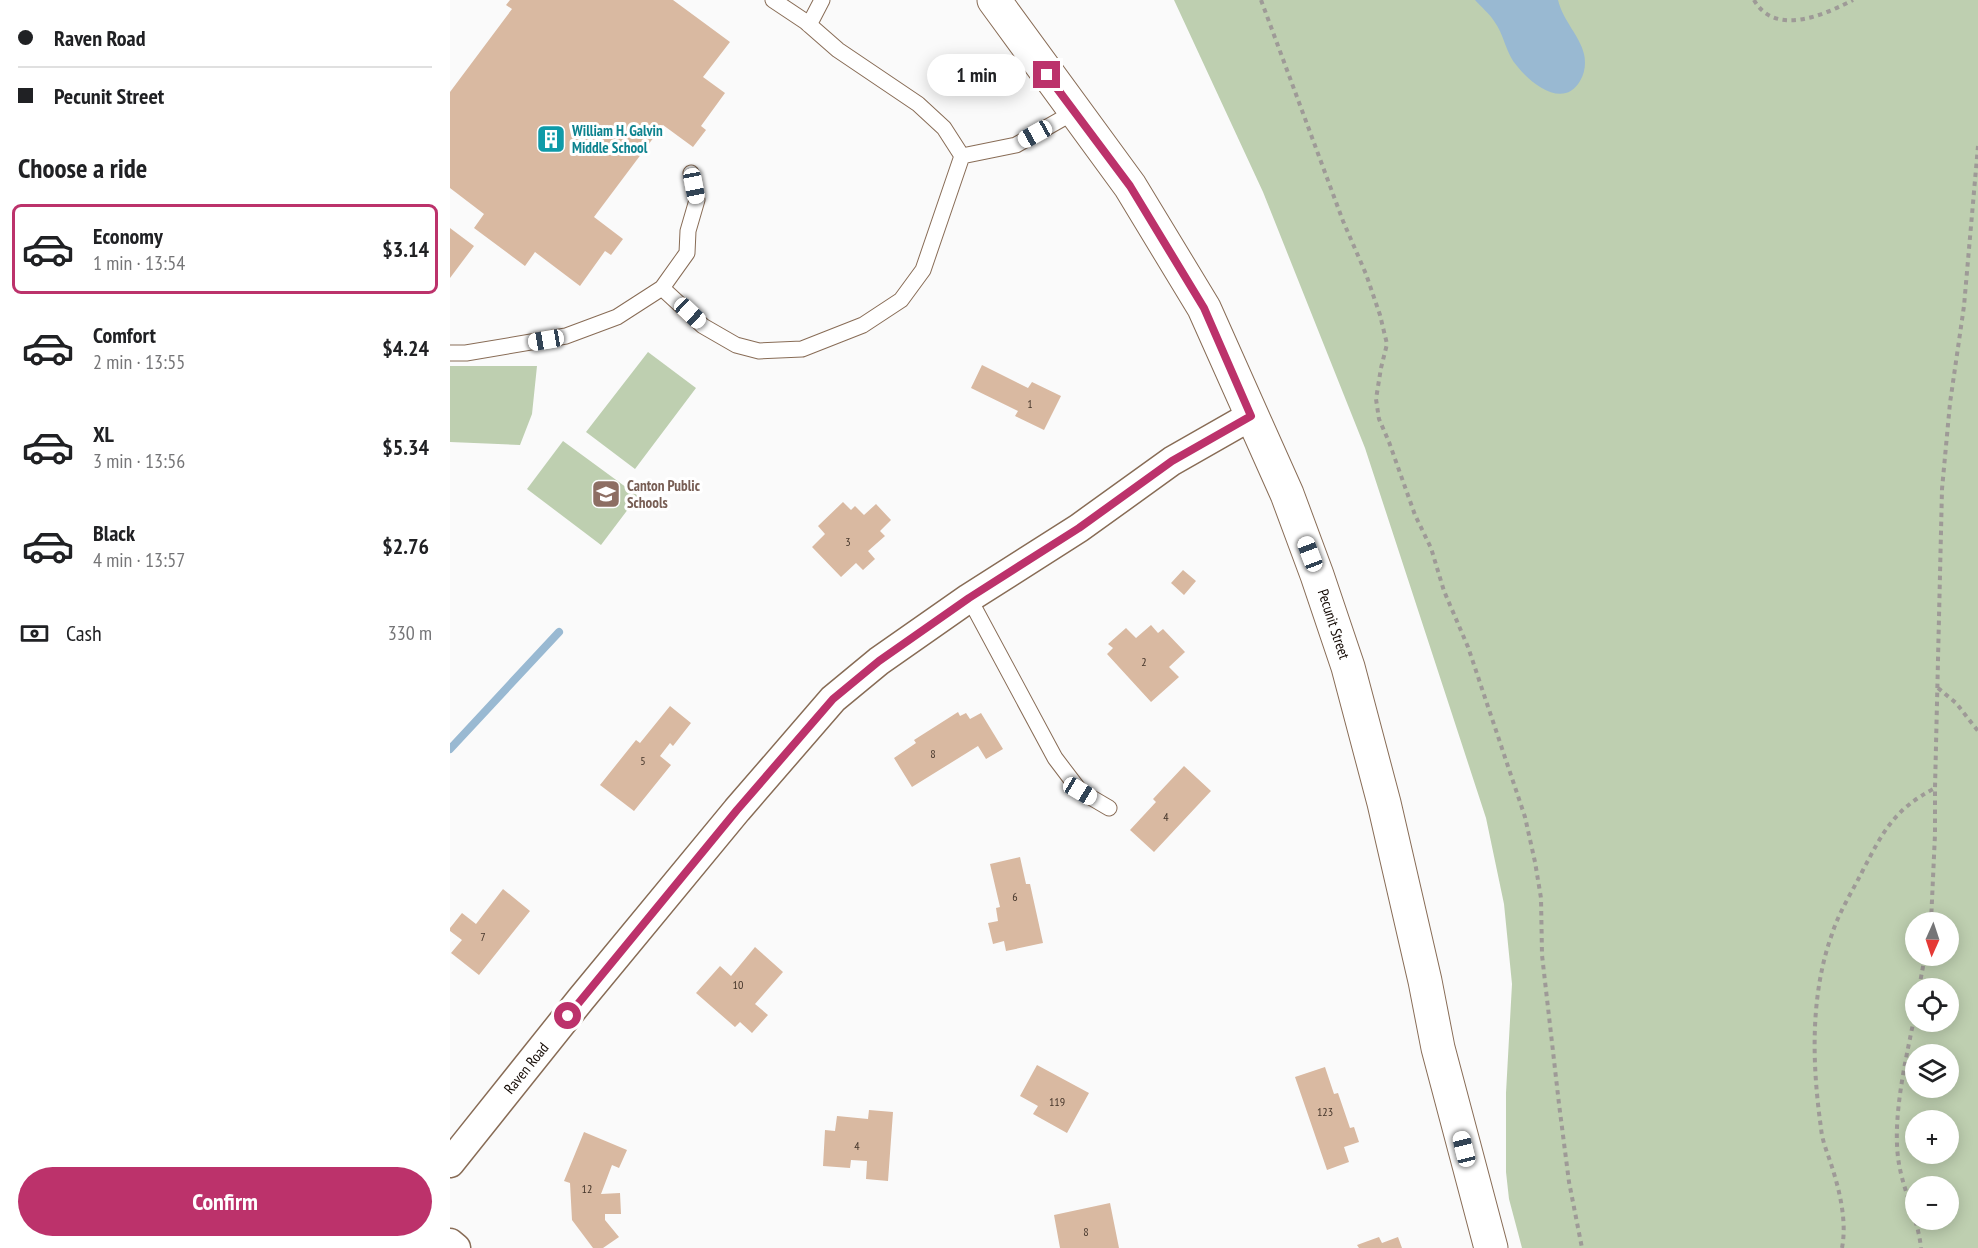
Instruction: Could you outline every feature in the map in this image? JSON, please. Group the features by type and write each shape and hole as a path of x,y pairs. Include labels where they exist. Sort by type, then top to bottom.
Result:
{"street":[{"name":"Pecunit Street","path":"993,0 1130,186 1204,308 1287,494 1348,667 1383,803 1425,981 1438,1048 1491,1248"},
{"name":"Raven Road","path":"450,1163 603,972 737,810 833,699 879,661 969,598 1079,528 1172,461 1251,416"},
{"path":"450,1243 456,1248"}],"lane":[{"path":"773,0 809,25 838,51 918,104 944,128 962,156"},
{"path":"809,25 822,0"},
{"path":"962,156 1016,145 1074,112"},
{"path":"662,288 704,326 736,345 759,351 802,349 863,325 901,300 923,270 962,156"},
{"path":"450,353 465,353 566,336 617,317 662,288 687,253 688,231 697,200 692,173"},
{"path":"969,598 1055,758 1080,791 1109,808"}],"path":[{"path":"1261,0 1380,315 1387,344 1376,399 1379,419 1415,515 1431,548 1444,591 1472,657 1525,817 1541,898 1542,955 1558,1092 1569,1182 1582,1248"},
{"path":"1754,0 1756,5 1768,15 1777,20 1788,21 1814,16 1853,0"},
{"path":"1931,912 1935,834 1941,489 1964,306 1978,146"},
{"path":"1938,688 1956,703 1978,731"},
{"path":"1842,1248 1843,1225 1839,1188 1821,1130 1818,1095 1815,1036 1816,1006 1822,966 1833,930 1888,824 1914,799 1935,788"},
{"path":"1912,1032 1898,1123 1899,1155 1909,1202 1919,1230 1921,1248"}],"green space":[{"path":"1174,0 1978,0 1978,1248 1522,1248 1509,1199 1506,1172 1506,1093 1512,984 1504,904 1486,818 1365,448 1263,192"},
{"path":"648,352 696,388 635,469 586,432"},
{"path":"450,366 537,366 532,414 520,445 450,442"},
{"path":"563,441 638,496 601,545 527,489"}],"water":[{"path":"1475,0 1558,0 1585,57 1585,68 1580,81 1566,93 1557,94 1531,80 1513,61 1497,26"}],"building":[{"name":"William H. Galvin Middle School","path":"510,0 673,0 730,42 703,77 725,93 701,126 706,130 693,147 663,125 594,217 623,239 611,255 605,251 580,286 535,252 525,266 474,228 484,214 450,188 450,92 512,9 506,5"},
{"path":"450,228 474,246 450,278"},
{"path":"982,365 1028,388 1032,382 1061,396 1044,430 1015,416 1018,411 971,388"},
{"path":"843,502 851,510 855,506 864,515 876,504 891,520 880,531 885,536 868,551 875,559 863,570 856,563 841,577 812,547 825,534 818,526"},
{"path":"1183,570 1196,581 1184,595 1171,583"},
{"path":"1151,625 1158,633 1163,629 1185,652 1169,667 1179,677 1151,702 1107,654 1113,648 1108,644 1126,628 1136,638"},
{"path":"670,706 691,723 673,746 670,743 660,756 671,765 634,811 600,785 636,740 640,743"},
{"path":"958,712 960,716 966,713 970,719 981,713 1003,749 986,759 978,746 912,787 894,758 916,743 914,740"},
{"path":"1184,766 1211,791 1154,852 1130,830 1156,802 1153,799"},
{"path":"1020,857 1026,884 1030,884 1043,943 1006,951 1004,941 993,944 988,923 998,921 996,908 1000,907 990,864"},
{"path":"503,889 530,911 479,975 451,953 462,940 450,931 450,928 462,913 476,924"},
{"path":"755,947 783,972 755,1004 768,1015 752,1033 740,1022 735,1027 696,993 720,966 731,976"},
{"path":"1037,1065 1089,1093 1067,1133 1033,1114 1038,1106 1020,1096"},
{"path":"1325,1067 1334,1094 1338,1093 1350,1128 1354,1127 1359,1142 1344,1147 1349,1162 1327,1170 1295,1077"},
{"path":"869,1110 893,1112 888,1181 866,1179 867,1161 851,1160 850,1168 823,1166 825,1130 835,1131 837,1116 868,1119"},
{"path":"584,1132 627,1150 619,1168 612,1165 601,1194 620,1193 621,1214 605,1214 605,1220 619,1237 603,1248 593,1248 572,1220 570,1183 564,1181"},
{"path":"1110,1203 1119,1248 1060,1248 1054,1215"},
{"path":"1379,1237 1382,1243 1398,1237 1402,1248 1359,1248 1357,1245"}],"waterway":[{"path":"450,749 559,632"}],"place":[{"name":"William H. Galvin Middle School","path":"551,139"},
{"name":"Canton Public Schools","path":"606,494"}],"route":[{"path":"568,1016 737,810 833,699 879,661 969,598 1079,528 1172,461 1251,416 1204,308 1130,186 1047,75"}]}
